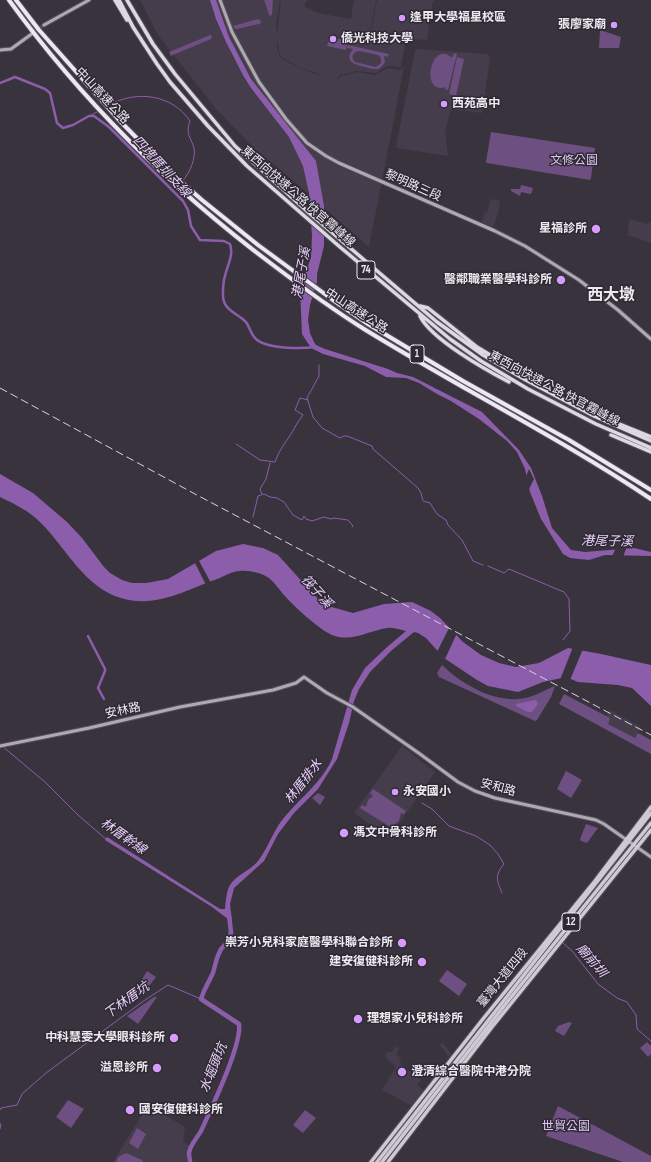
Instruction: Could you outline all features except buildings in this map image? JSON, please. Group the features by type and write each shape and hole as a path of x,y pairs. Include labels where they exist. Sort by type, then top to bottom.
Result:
{"highway":[{"name":"中山高速公路","path":"9,0 31,31 121,131 178,187 252,250 297,284 363,328 459,386 567,446 651,499"},
{"name":"中山高速公路","path":"16,0 39,30 120,121 170,172 224,218 300,276 368,324 569,440 651,490"},
{"path":"115,0 133,27"},
{"name":"東西向快速公路 快官霧峰線","path":"119,0 133,27 170,82 227,147 334,242 418,313 468,353 507,377 596,424 651,448"},
{"name":"東西向快速公路 快官霧峰線","path":"128,0 153,44 175,74 235,146 308,212 419,305 437,322 458,338 503,367 594,416 651,441"},
{"path":"419,305 428,308 466,339 489,354 540,383"},
{"path":"418,313 423,323 445,341 486,370 509,382"},
{"path":"608,419 651,437"},
{"path":"611,435 651,452"}],"main road":[{"path":"44,25 89,0"},
{"name":"黎明路三段","path":"220,0 232,32 258,82 291,125 313,147 326,156 345,165 495,230 525,246 579,280 618,310 651,339"},
{"path":"0,50 11,49 33,33"},
{"name":"安林路","path":"1,745 250,694 296,683 304,677 345,704"},
{"name":"安和路","path":"345,704 354,707 458,782 475,792 495,798 596,820 651,856"},
{"name":"臺灣大道四段","path":"377,1162 628,840 651,807"},
{"name":"臺灣大道四段","path":"372,1162 483,1019 628,840 651,814"},
{"name":"臺灣大道四段","path":"388,1162 492,1027 636,846 651,823"},
{"name":"臺灣大道四段","path":"382,1162 508,1000 651,830"}],"shaded area":[{"path":"140,0 280,0 276,25 277,36 281,0 307,0 304,6 317,13 351,19 354,0 376,0 370,33 405,45 401,67 387,66 376,73 357,71 340,75 337,79 338,80 341,76 357,72 375,75 388,68 400,70 404,67 369,247 301,187 257,151 216,109 158,35","holes":["277,40 280,55 286,60 304,69 328,77 312,73 285,61 279,55"]},
{"path":"210,0 216,0 229,37 251,79 316,161 324,206 324,246 317,274 317,282 310,305 308,320 310,333 316,345 397,373 413,377 482,412 519,450 531,468 552,528 571,550 585,552 634,548 651,552 651,556 605,555 589,560 570,558 563,554 541,519 530,492 525,469 517,452 507,441 479,419 419,383 406,378 386,377 365,366 323,354 313,349 309,345 302,334 300,290 311,257 312,236 309,193 303,166 289,137 244,77 226,42"},
{"name":"逢甲大學福星校區","path":"377,0 435,0 432,4 427,40 413,39 409,42 391,40 384,36 371,33"},
{"name":"西苑高中","path":"417,49 487,54 490,58 482,113 451,109 445,132 448,156 396,147 415,51"},
{"path":"567,155 573,157 574,159 573,163 568,167 564,166 563,162 561,161 556,162 555,158"},
{"path":"490,199 500,201 498,214 493,227 482,222 485,212 488,212"},
{"path":"629,219 648,224 651,221 651,243 628,235"},
{"path":"0,474 33,493 67,522 82,538 104,567 110,573 122,580 132,583 146,583 168,579 216,551 243,544 263,548 278,555 316,597 328,606 353,613 384,604 412,602 431,611 440,618 463,642 481,655 499,663 516,667 539,663 568,648 651,665 651,706 632,688 618,685 578,682 566,677 543,682 518,692 488,686 444,658 426,638 414,632 392,650 370,672 359,689 354,701 349,723 337,759 318,789 294,813 278,834 264,861 234,888 230,904 232,922 212,907 105,840 107,837 220,909 225,909 226,897 232,882 258,861 284,817 314,786 327,769 332,759 352,690 365,668 406,631 390,628 347,638 332,635 326,632 299,610 269,578 259,573 247,571 232,572 184,592 147,601 134,601 108,593 86,576 50,533 32,515 0,497"},
{"path":"535,700 538,704 532,712 528,712 516,706 516,704"},
{"path":"610,710 641,727 635,738 607,724 606,716"},
{"name":"永安國小","path":"402,746 435,772 389,838 354,813"},
{"path":"442,1042 452,1054 449,1057 440,1045"},
{"name":"澄清綜合醫院中港分院","path":"397,1046 399,1048 396,1054 401,1059 400,1064 421,1080 417,1085 424,1091 412,1106 382,1090 396,1067 386,1058 385,1055 388,1052 392,1052"},
{"path":"149,1106 185,1127 183,1141 189,1146 187,1162 113,1162 146,1108"}],"green space":[{"path":"264,0 273,0 272,14 270,17"},
{"path":"258,19 261,23 259,24 237,29 233,26"},
{"path":"600,30 621,37 619,48 599,48"},
{"path":"210,35 212,37 211,39 171,56 169,52"},
{"path":"330,37 348,41 346,50 327,46"},
{"path":"348,45 389,54 388,57 384,56 385,62 381,67 378,69 373,69 354,64 349,57 353,49 347,48","holes":["358,51 378,55 381,58 381,63 376,67 355,62 353,60 354,53"]},
{"path":"454,53 457,54 448,90 445,89 446,87 438,88 430,77 431,68 434,61 438,55 445,54 452,58"},
{"path":"457,57 464,59 456,96 449,94"},
{"name":"文修公園","path":"491,132 595,148 591,178 590,180 487,163"},
{"path":"521,185 533,188 531,194 521,192 520,196 511,191 511,189 520,189"},
{"path":"442,665 470,686 491,695 503,698 526,698 555,686 551,697 535,721 439,677 437,673"},
{"path":"564,694 610,718 608,724 635,738 638,733 651,740 651,754 559,704"},
{"path":"566,771 582,780 571,798 557,789"},
{"path":"373,789 406,811 404,814 401,813 399,821 395,824 397,825 394,829 360,808 362,805 366,807 368,800 373,796 370,793"},
{"path":"318,793 325,797 320,805 312,798"},
{"path":"586,824 598,828 587,843 581,841 580,839"},
{"path":"447,970 467,984 459,996 439,981"},
{"path":"147,971 156,977 149,986 141,981"},
{"path":"154,997 157,997 138,1024 127,1016"},
{"path":"569,1022 572,1023 564,1036 555,1031 558,1026"},
{"path":"647,1042 651,1046 651,1054 648,1057 640,1048"},
{"path":"68,1100 84,1109 71,1128 56,1117"},
{"name":"世貿公園","path":"558,1106 651,1156 651,1162 623,1162 546,1136"},
{"path":"305,1110 316,1118 303,1133 293,1125"},
{"path":"137,1128 146,1134 138,1149 129,1143"},
{"path":"126,1153 142,1160 143,1162 116,1162 118,1157"}],"pier":[{"path":"529,469 534,479 528,491 525,479"},
{"path":"627,546 623,557 612,557 616,547"},
{"path":"198,559 211,583 206,585 194,561"},
{"path":"450,626 457,633 445,659 437,652"},
{"path":"573,647 583,649 570,680 560,680"}],"waterway":[{"name":"四塊厝圳支線","path":"0,83 15,77 45,89 50,93 57,123 63,128 73,125 89,116 94,116 109,127 183,201 188,210 191,226 200,240 224,241 230,244 231,256 224,281 223,299 227,307 247,323 254,337 268,345 293,348 315,347"},
{"path":"109,105 119,100 131,97 153,97 174,105 182,112 190,121 188,132 194,148 192,165 183,180"},
{"name":"四塊厝圳支線","path":"89,116 99,111"},
{"name":"四塊厝圳支線","path":"173,191 177,187"},
{"path":"319,365 319,376 307,398 313,417 322,428 340,438 347,436 372,446 373,449 418,488 423,501 430,503 437,514 446,520 448,525 462,540 473,561 483,565"},
{"path":"236,444 260,460 275,462 281,449 303,415 295,410 300,398 308,400"},
{"path":"262,494 260,489 266,479 270,463"},
{"path":"253,517 258,496 264,494 284,502 293,515 302,520 304,516 306,519 312,521 324,517 331,519 334,518 348,520 353,526 352,527"},
{"path":"488,566 504,573 509,569 564,592 569,599 570,631 563,640"},
{"path":"88,636 105,669 98,688 104,699"},
{"name":"林厝幹線","path":"2,746 45,782 78,815 107,840"},
{"name":"廟前圳","path":"422,803 432,809 449,826 476,836 490,845 504,864 497,878 502,893"},
{"name":"水堀頭坑","path":"190,1162 189,1153 192,1144 201,1131 218,1093 231,1061 239,1034 239,1024 201,999 213,973 221,949 229,941 231,932 229,915"},
{"name":"廟前圳","path":"563,943 572,951 598,984 617,998 627,1002 636,1015 637,1029 651,1041"},
{"name":"下林厝坑","path":"0,1110 1,1108 17,1105 22,1094 46,1073 145,1000 168,985 201,999"},
{"name":"下林厝坑","path":"0,1123 0,1129"}],"tunnel":[{"path":"33,33 44,25"}],"railway":[{"path":"0,388 195,494 651,735"}],"place":[{"name":"逢甲大學福星校區","path":"402,18"},
{"name":"張廖家廟","path":"614,25"},
{"name":"僑光科技大學","path":"333,39"},
{"name":"西苑高中","path":"444,104"},
{"name":"星福診所","path":"596,229"},
{"name":"醫鄰職業醫學科診所","path":"561,280"},
{"name":"永安國小","path":"395,792"},
{"name":"馮文中骨科診所","path":"344,833"},
{"name":"崇芳小兒科家庭醫學科聯合診所","path":"402,943"},
{"name":"建安復健科診所","path":"422,962"},
{"name":"理想家小兒科診所","path":"358,1019"},
{"name":"中科慧雯大學眼科診所","path":"174,1038"},
{"name":"溢恩診所","path":"157,1068"},
{"name":"澄清綜合醫院中港分院","path":"402,1072"},
{"name":"國安復健科診所","path":"130,1110"}],"district":[{"name":"西大墩","path":"611,296"}],"water label":[{"name":"港尾子溪","path":"302,273"},
{"name":"港尾子溪","path":"607,542"},
{"name":"筏子溪","path":"316,592"},
{"name":"林厝排水","path":"304,782"}]}
